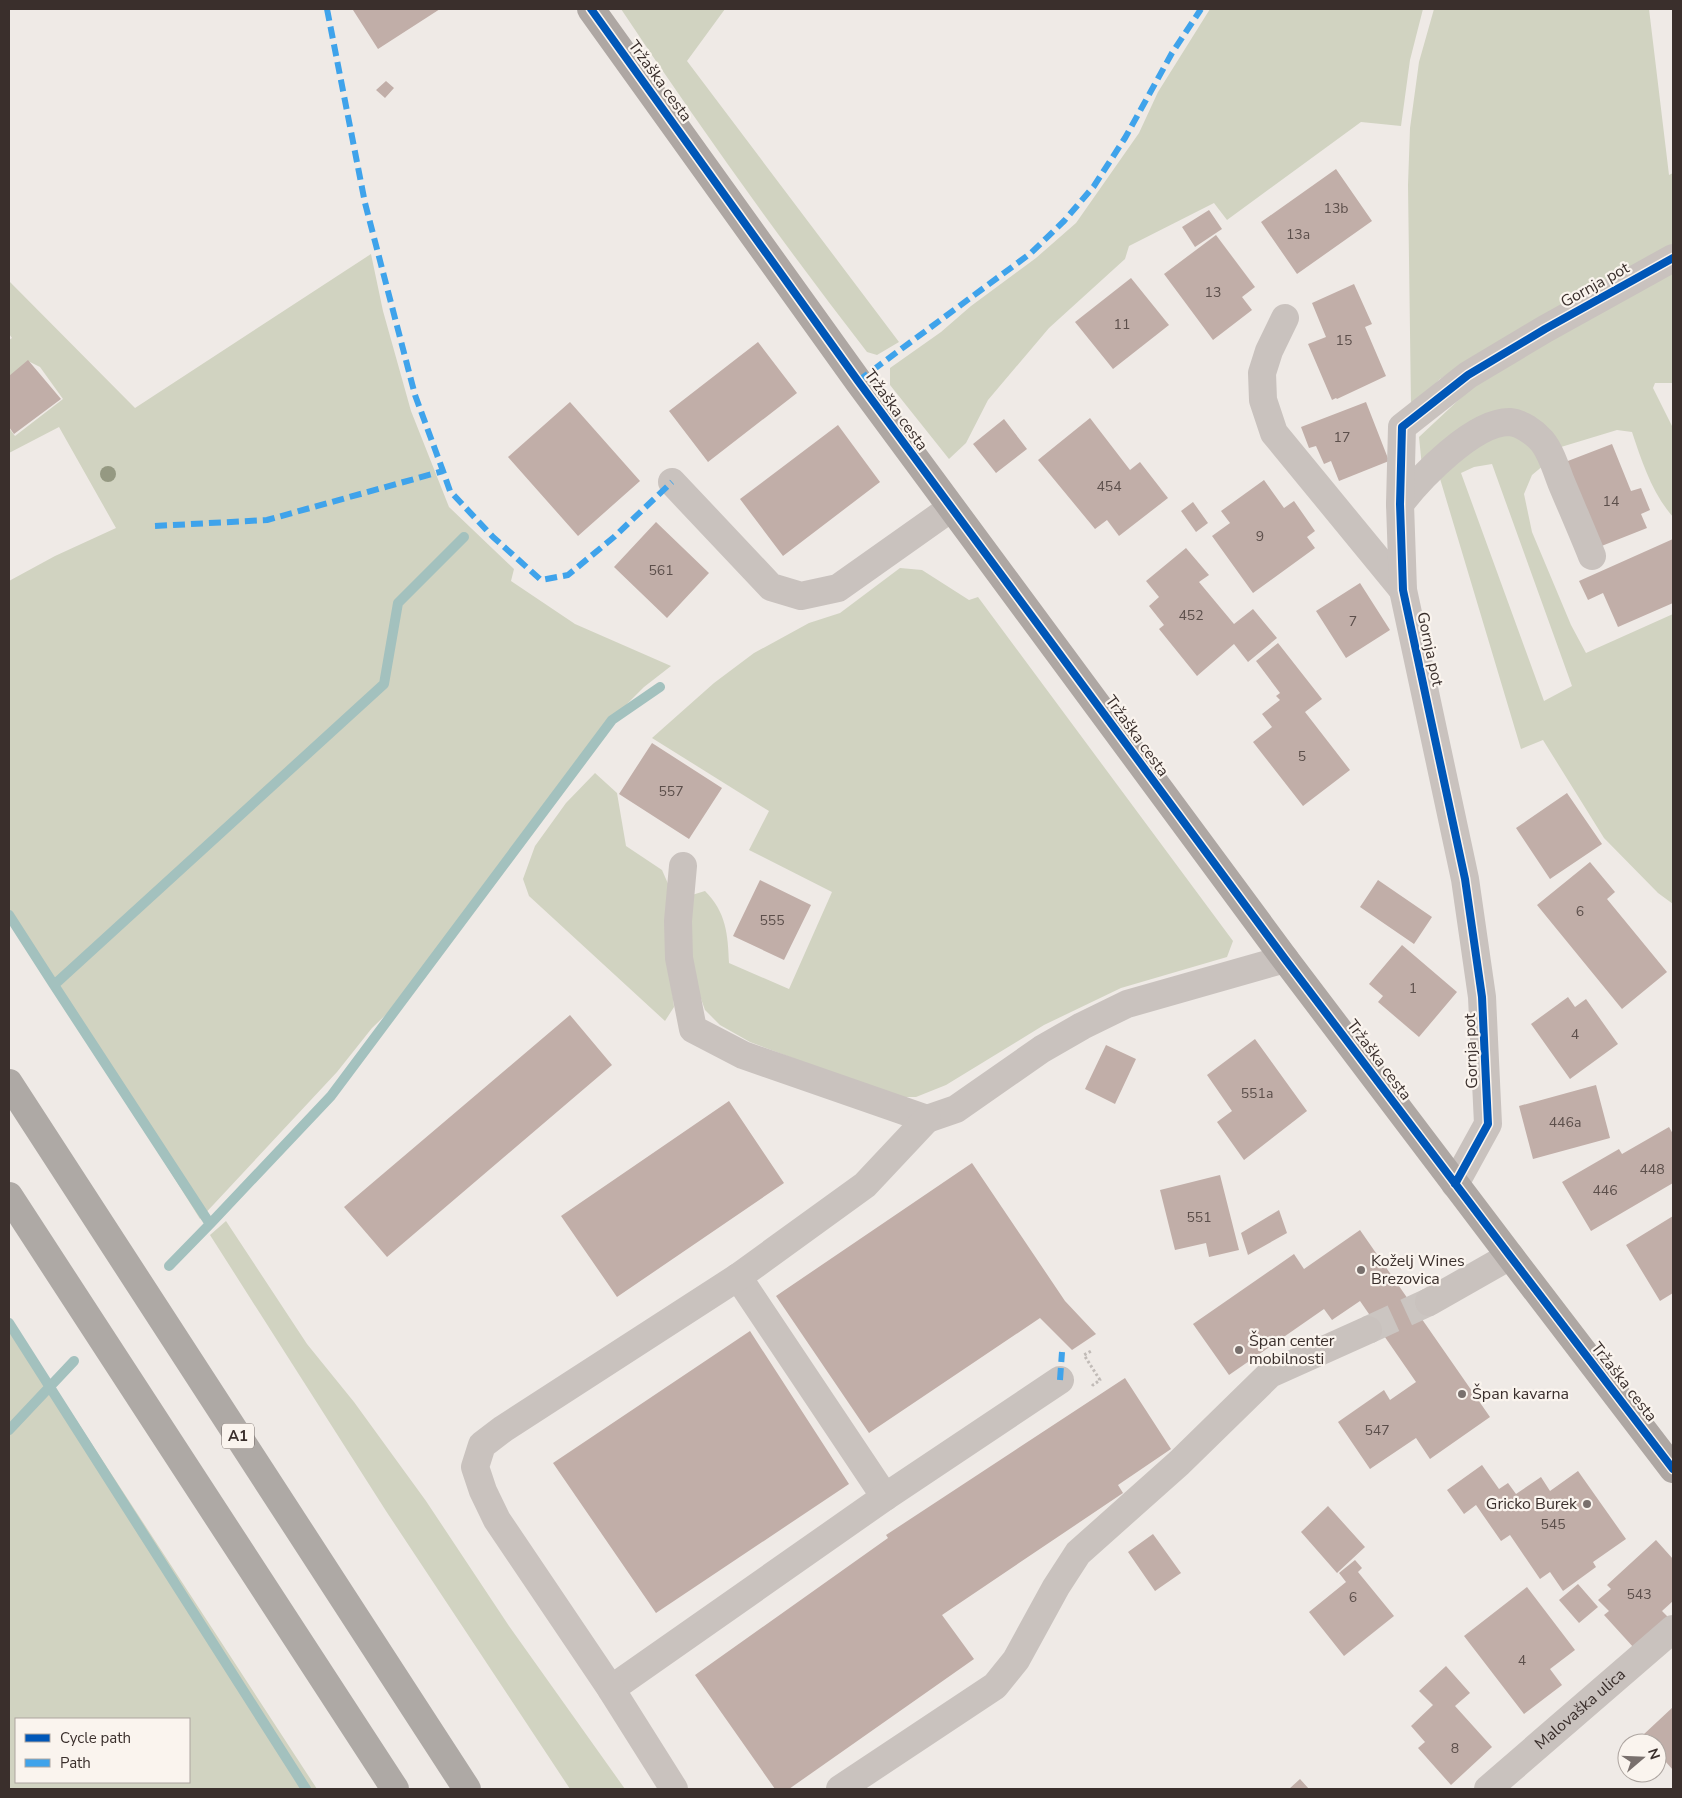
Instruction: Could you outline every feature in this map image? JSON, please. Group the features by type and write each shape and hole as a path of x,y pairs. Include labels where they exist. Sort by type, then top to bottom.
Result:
{"highway":[{"name":"A1","path":"9,1083 467,1789"},
{"path":"9,1196 395,1789"}],"main road":[{"name":"Tržaška cesta","path":"591,9 852,373 1285,960 1673,1469"}],"street":[{"name":"Gornja pot","path":"1455,1184 1488,1124 1482,997 1465,879 1403,590 1400,504 1402,427 1468,375 1545,328 1673,258"},
{"name":"Gornja pot","path":"1285,318 1269,351 1262,373 1263,400 1274,433 1403,590"},
{"path":"1400,504 1417,482 1443,457 1473,436 1489,426 1508,422 1520,424 1542,441 1552,459 1592,556"},
{"path":"672,482 771,587 801,596 838,588 952,508"},
{"path":"683,866 678,921 679,958 693,1029 743,1055 927,1120"},
{"path":"674,1789 611,1689 497,1520 474,1467 482,1445 503,1429 738,1277 865,1185 927,1120 956,1109 1042,1049 1082,1026 1127,1004 1285,960"},
{"path":"1429,1302 1510,1256"},
{"path":"738,1277 885,1497"},
{"path":"840,1789 995,1686 1016,1660 1056,1587 1078,1553 1178,1463 1270,1374 1368,1330"},
{"path":"611,1689 885,1497 1060,1380"},
{"name":"Malovaška ulica","path":"1488,1789 1673,1629"}],"green space":[{"path":"621,9 725,9 687,61 899,342 877,355 867,352 741,183"},
{"path":"1210,9 1423,9 1410,60 1401,126 1361,122 1227,220 1214,203 1129,246 1125,259 1049,328 988,400 966,443 949,459 890,385 890,368 941,332 971,306 1036,258 1076,223 1139,133 1158,92"},
{"path":"1434,9 1649,9 1669,175 1673,173 1673,247 1586,294 1440,379 1411,406 1408,185 1410,128 1419,62"},
{"path":"371,254 383,311 411,411 449,507 514,569 511,581 575,624 671,666 644,687 578,758 497,867 439,951 397,1004 372,1028 337,1072 200,1219 9,914 9,581 55,556 116,528 59,427 9,453 9,428 15,436 63,399 40,367 28,361 9,377 9,340 12,338 9,334 9,281 135,408"},
{"path":"1673,267 1673,383 1655,383 1653,388 1673,428 1673,517 1653,487 1632,432 1617,430 1561,447 1522,416 1422,467 1419,437 1496,365"},
{"path":"1520,428 1544,465 1532,475 1524,494 1532,532 1571,625 1586,653 1673,614 1673,904 1658,893 1604,838 1543,740 1521,749 1438,472 1494,433","holes":["1492,464 1572,686 1544,701 1461,473 1474,467"]},
{"path":"900,568 922,570 969,600 978,597 1233,941 1227,957 1121,988 1044,1025 946,1085 916,1097 896,1097 750,1042 720,1025 705,1010 689,965 692,895 705,891 722,915 727,933 729,963 789,989 832,892 749,850 769,811 652,738 714,683 754,653 809,623 840,613"},
{"path":"595,773 617,793 626,846 662,870 669,886 666,932 674,1007 665,1021 529,896 523,879 535,846 566,803"},
{"path":"226,1221 307,1344 354,1402 426,1501 509,1626 625,1789 570,1789 386,1511 210,1235"},
{"path":"9,1317 317,1789 9,1789"}],"building":[{"path":"440,9 378,49 353,10"},
{"path":"386,81 394,88 385,98 376,90"},
{"path":"1336,169 1372,221 1297,274 1261,222"},
{"path":"1209,210 1222,229 1195,247 1182,227"},
{"path":"1216,235 1255,287 1242,297 1252,310 1213,340 1164,274"},
{"path":"1131,278 1169,325 1113,369 1075,322"},
{"path":"1354,284 1372,324 1365,327 1386,376 1332,400 1308,344 1326,337 1312,303"},
{"path":"758,342 797,393 708,462 669,411"},
{"path":"28,360 61,399 14,434 9,427 9,376"},
{"path":"570,402 640,481 578,536 508,457"},
{"path":"1366,402 1389,461 1339,481 1331,461 1324,464 1316,446 1309,448 1301,427"},
{"path":"1090,418 1130,470 1140,462 1168,498 1119,536 1107,520 1095,529 1038,460"},
{"path":"1004,419 1027,449 996,473 973,444"},
{"path":"838,425 880,482 783,556 740,499"},
{"path":"1612,444 1631,491 1641,488 1650,510 1641,514 1647,528 1594,549 1560,464"},
{"path":"1264,480 1284,508 1294,501 1315,531 1307,537 1315,548 1253,593 1212,536 1230,523 1221,511"},
{"path":"1193,502 1208,523 1196,532 1181,511"},
{"path":"656,522 709,573 667,618 614,567"},
{"path":"1673,539 1673,603 1618,627 1603,593 1588,600 1579,581"},
{"path":"1186,548 1209,575 1199,582 1234,624 1253,609 1277,638 1248,662 1234,644 1197,676 1159,629 1164,625 1149,606 1159,597 1146,581"},
{"path":"1360,583 1390,630 1346,658 1316,611"},
{"path":"1278,643 1322,699 1305,712 1350,770 1303,806 1253,742 1272,727 1262,714 1280,700 1276,696 1280,693 1256,661"},
{"path":"652,743 722,788 689,839 619,794"},
{"path":"1567,793 1602,844 1550,879 1516,828"},
{"path":"1590,862 1615,892 1607,899 1667,972 1622,1009 1537,905"},
{"path":"760,880 811,905 784,960 733,936"},
{"path":"1378,880 1432,917 1414,944 1360,907"},
{"path":"1402,945 1457,992 1419,1037 1378,1002 1383,996 1369,984"},
{"path":"1568,997 1575,1007 1586,999 1618,1044 1570,1079 1531,1024"},
{"path":"570,1015 612,1065 387,1257 344,1207"},
{"path":"1255,1039 1307,1111 1244,1160 1217,1122 1232,1111 1207,1075"},
{"path":"1106,1045 1136,1059 1115,1104 1085,1089"},
{"path":"1596,1085 1610,1138 1533,1159 1519,1106"},
{"path":"729,1101 784,1183 617,1297 561,1216"},
{"path":"1669,1127 1673,1134 1673,1183 1591,1231 1562,1182 1619,1149 1622,1154"},
{"path":"972,1163 1065,1301 1096,1334 1072,1350 1040,1318 869,1433 776,1296"},
{"path":"1220,1175 1239,1250 1209,1257 1206,1243 1175,1250 1160,1190"},
{"path":"1279,1210 1287,1233 1248,1255 1241,1233"},
{"path":"1673,1216 1673,1293 1660,1301 1626,1245"},
{"name":"Špan center mobilnosti","path":"1360,1230 1490,1417 1430,1459 1416,1438 1370,1469 1338,1422 1384,1390 1390,1400 1416,1382 1360,1301 1332,1320 1324,1309 1229,1375 1193,1324 1294,1254 1304,1269"},
{"path":"750,1331 849,1484 656,1613 553,1463"},
{"path":"1125,1378 1171,1449 1118,1485 1123,1493 942,1615 974,1659 789,1789 775,1789 695,1675 888,1538 886,1535"},
{"path":"1482,1465 1499,1489 1508,1483 1516,1494 1541,1477 1550,1491 1578,1471 1626,1539 1593,1562 1596,1567 1563,1591 1550,1572 1540,1579 1510,1535 1501,1541 1476,1505 1464,1514 1447,1490"},
{"path":"1328,1506 1365,1547 1337,1573 1301,1532"},
{"path":"1153,1534 1181,1573 1155,1591 1128,1552"},
{"path":"1656,1540 1673,1559 1673,1601 1662,1611 1668,1617 1634,1648 1604,1615 1609,1611 1598,1600 1611,1589 1607,1585"},
{"path":"1355,1560 1362,1568 1358,1572 1394,1616 1344,1656 1309,1612 1346,1582 1339,1573"},
{"path":"1578,1584 1598,1607 1579,1623 1559,1600"},
{"path":"1527,1587 1575,1650 1550,1669 1562,1685 1524,1714 1464,1636"},
{"path":"1446,1666 1470,1693 1455,1706 1492,1747 1451,1785 1418,1748 1425,1742 1411,1726 1433,1705 1419,1691"},
{"path":"1673,1707 1673,1770 1667,1763 1667,1733 1645,1733"},
{"path":"1300,1779 1309,1789 1289,1789"}],"waterway":[{"path":"169,1266 210,1224 54,985 384,684 398,603 464,537"},
{"path":"210,1224 331,1096 612,720 660,687"},
{"path":"9,915 54,985"},
{"path":"9,1323 306,1789"},
{"path":"9,1430 74,1361"}],"tunnel":[{"path":"1368,1330 1429,1302"}],"marked path":[{"path":"327,9 365,203 415,395 450,491 493,537 541,580 568,575 614,537 672,482"},
{"path":"858,381 1031,253 1064,221 1094,186 1125,138 1172,53 1201,9"},
{"path":"155,526 267,520 443,471"},
{"path":"1060,1380 1062,1352"}],"cycle path":[{"path":"591,9 858,381 1285,959 1673,1469"},
{"path":"1455,1184 1488,1124 1482,997 1465,879 1403,590 1400,504 1402,427 1468,375 1545,329 1673,258"}],"place":[{"name":"Koželj Wines Brezovica","path":"1361,1270"},
{"name":"Špan center mobilnosti","path":"1239,1350"},
{"name":"Špan kavarna","path":"1462,1394"},
{"name":"Gricko Burek","path":"1587,1504"}]}
